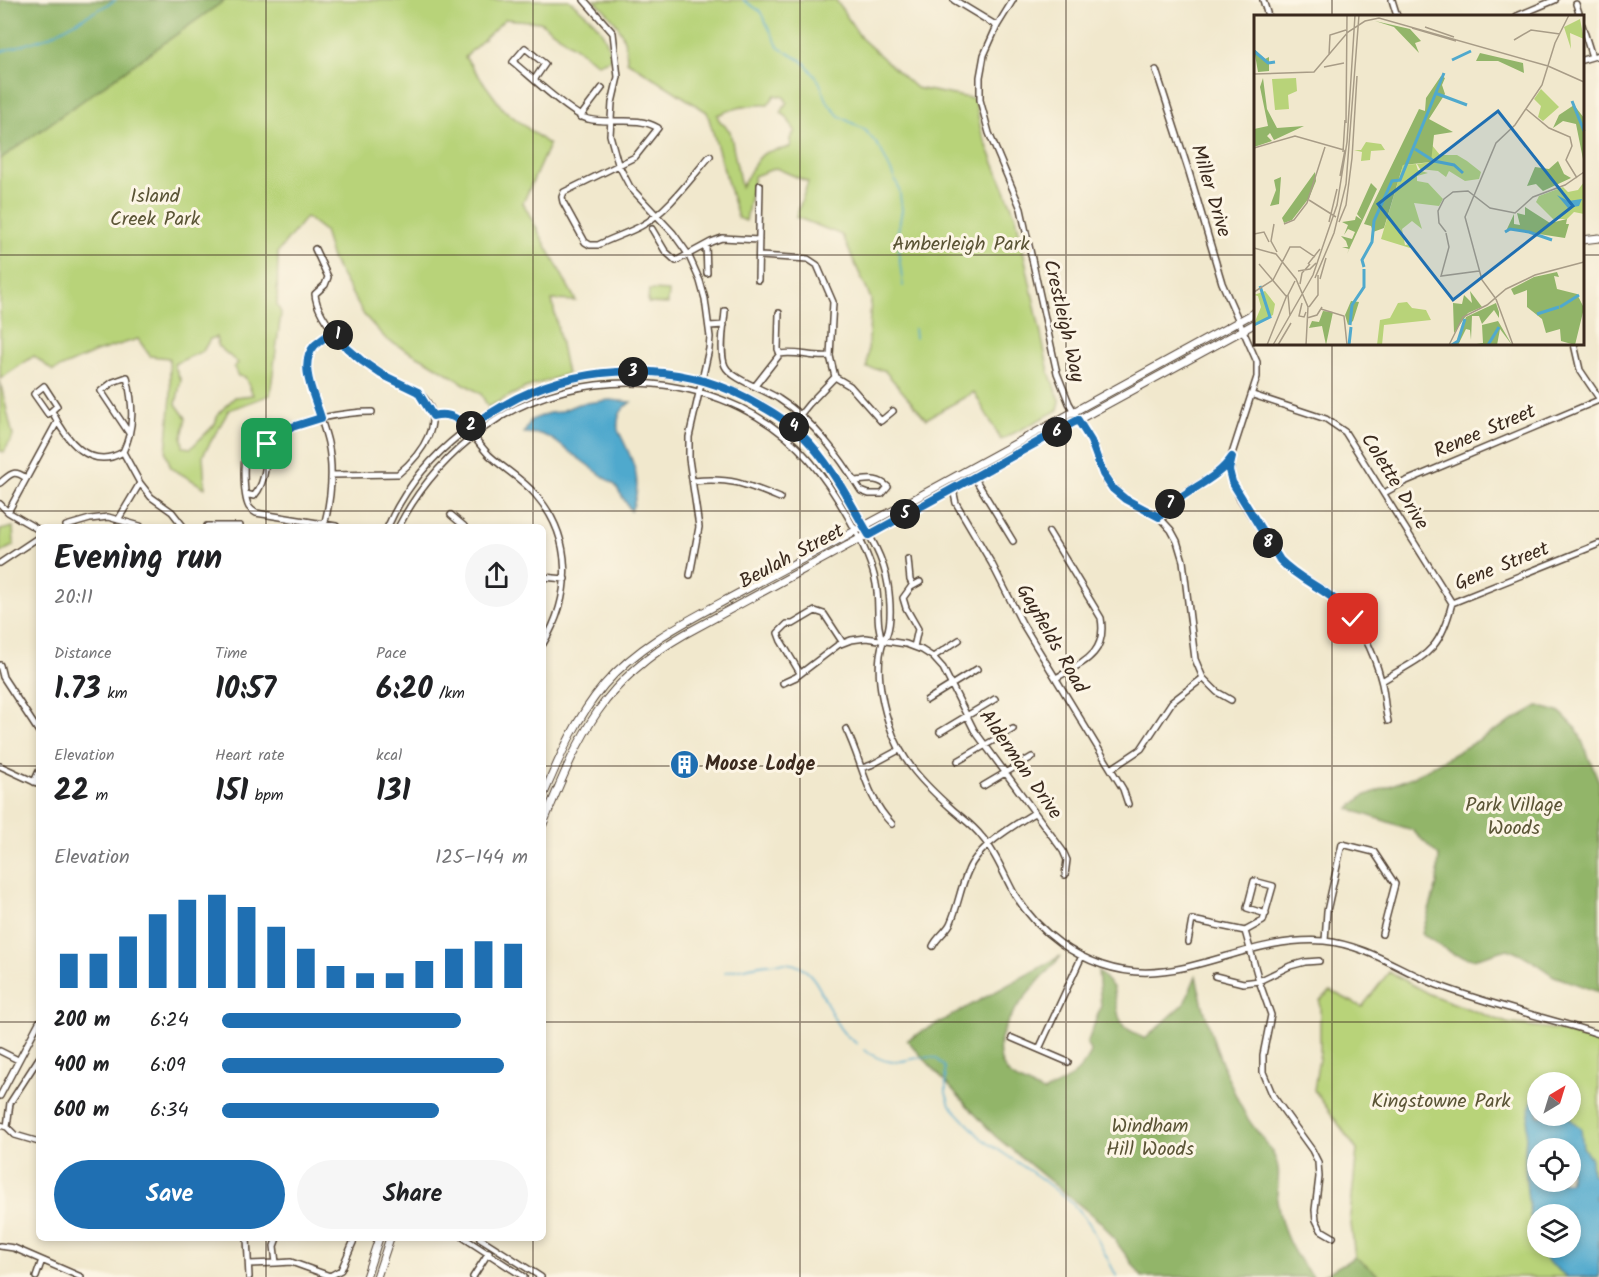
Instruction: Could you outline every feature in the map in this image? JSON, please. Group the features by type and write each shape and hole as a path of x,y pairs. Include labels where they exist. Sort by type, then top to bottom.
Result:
{"main road":[{"path":"1584,240 1599,238"},
{"name":"Beulah Street","path":"546,789 580,717 605,684 635,655 667,632 1254,313"},
{"name":"Beulah Street","path":"546,817 577,743 588,724 613,692 640,664 685,634 1254,324"},
{"path":"366,1277 378,1241"},
{"path":"377,1277 389,1241"}],"street":[{"path":"584,0 613,33 618,77 610,121 612,148 618,164 630,188 673,233 688,254 701,285 709,326 709,349 689,437 689,459 699,527 690,575"},
{"path":"954,0 997,26"},
{"name":"Crestleigh Way","path":"1012,0 990,40 982,66 980,89 982,111 989,134 1021,209 1057,373 1073,411 1091,441 1103,474 1113,489 1125,499 1159,517"},
{"path":"1263,0 1268,15"},
{"path":"1392,0 1397,15"},
{"path":"1519,15 1555,0"},
{"path":"1576,4 1580,15"},
{"path":"1584,31 1592,57"},
{"path":"534,80 545,64 525,48 513,62 534,80 580,117 590,120 649,122 658,128 635,157 564,192 563,202 585,242 590,245 598,244 642,226 656,215 710,156"},
{"path":"1584,59 1599,55"},
{"name":"Miller Drive","path":"1156,70 1222,283 1257,362 1257,377 1253,394 1229,470 1232,482 1270,547 1289,568 1342,604 1353,619 1369,646 1382,681 1388,720"},
{"path":"580,117 602,88"},
{"path":"758,280 760,186"},
{"path":"652,229 671,259 676,261 711,242 728,238 759,240"},
{"path":"706,245 706,273"},
{"path":"315,249 328,277 325,285 315,294 316,302 334,331 347,348 362,361 381,374 418,392 433,416 430,435 418,454 398,474 332,475"},
{"path":"760,256 808,259 817,265 833,302 831,356 835,377 850,386 881,421 893,411"},
{"path":"725,311 723,357 726,369 736,377 779,399 800,414 828,443 861,491 869,494 882,494 888,487 882,481 855,481"},
{"path":"779,313 778,349 780,354"},
{"path":"709,326 724,325"},
{"path":"325,524 332,475 328,442 307,366 308,357 315,345 334,331"},
{"path":"1574,345 1580,370 1599,399"},
{"path":"755,386 780,354 791,352 822,357 831,356"},
{"path":"389,524 398,505 419,474 450,442 520,397 549,385 580,377 641,372 702,380 734,392 766,408 804,436 828,465 864,526 880,559 888,583 888,633 883,642 880,665 882,697 888,722 899,750 922,781 971,825 988,846 1017,897 1035,922 1049,935 1096,963 1119,969 1150,972 1191,967 1298,941 1325,941 1353,946 1451,990 1599,1034"},
{"path":"129,433 101,391 113,382 127,377 133,402 129,433 123,452 140,483 151,497 172,512 181,524"},
{"path":"792,425 835,377"},
{"path":"400,524 427,482 444,464 484,428 518,409 578,388 609,384 640,383 700,391 744,408 769,422 789,438 812,463 854,530 875,576 879,632 883,642"},
{"path":"44,386 57,406 52,411 48,414 34,394 44,386"},
{"name":"Colette Drive","path":"1253,394 1326,419 1339,426 1350,438 1452,603"},
{"name":"Renee Street","path":"1384,493 1404,482 1599,399"},
{"path":"52,411 75,447 85,454 110,457 123,452"},
{"path":"319,524 256,513 250,509 246,494 244,464 247,449 255,439 321,418 346,412 372,412"},
{"path":"433,416 452,415 462,423 497,462 527,485 544,505 558,531 563,550 565,579 563,598 558,616 546,638"},
{"path":"8,512 57,422"},
{"path":"246,494 254,496 259,491 267,444 266,435"},
{"path":"1231,700 1217,692 1203,678 1193,653 1181,552 1171,530 1159,517 1176,499 1220,471 1232,457"},
{"path":"0,483 18,472 26,478"},
{"path":"974,477 1013,542"},
{"path":"693,481 732,480 780,498"},
{"path":"118,520 140,483"},
{"name":"Gayfields Road","path":"956,487 954,494 956,503 992,564 1022,623 1112,768 1127,796 1128,804"},
{"path":"0,504 8,512 36,528"},
{"path":"451,515 462,524"},
{"path":"73,524 98,517 108,517 133,524"},
{"path":"1049,532 1101,618 1102,627 1100,645 1093,654 1056,678"},
{"path":"0,562 36,539"},
{"name":"Gene Street","path":"1382,681 1431,649 1444,630 1452,603 1599,544"},
{"path":"908,559 910,580 913,586"},
{"path":"546,577 565,579"},
{"path":"914,647 918,629 903,598 913,586 920,582"},
{"path":"783,683 800,673 843,643 824,614 815,610 798,622 781,628 778,633 800,673"},
{"name":"Alderman Drive","path":"843,643 851,639 866,639 914,647 933,657 943,668 966,716 984,745 1066,856 1065,875"},
{"path":"933,657 959,640"},
{"path":"0,665 3,677 36,727"},
{"path":"927,700 977,669"},
{"path":"1112,768 1141,749 1172,702 1203,678"},
{"path":"940,732 995,699"},
{"path":"846,729 870,793 892,824"},
{"path":"957,761 1013,729"},
{"path":"862,768 899,750"},
{"path":"983,786 1032,757"},
{"path":"0,766 36,783"},
{"path":"933,946 950,923 969,867 976,857 1002,834 1034,813"},
{"path":"1325,941 1326,912 1342,844 1374,852 1395,884 1382,934"},
{"path":"1188,942 1192,920 1245,931 1263,921 1266,914 1273,886 1254,881 1247,908 1266,914"},
{"path":"1245,931 1258,981 1271,1015 1263,1054 1263,1072 1273,1096 1312,1150 1318,1162 1316,1220 1321,1230 1333,1237"},
{"path":"1039,1049 1082,956"},
{"path":"1215,976 1243,983 1258,981 1290,966 1319,961"},
{"path":"0,1096 36,1027"},
{"path":"1012,1038 1068,1062"},
{"path":"0,1051 18,1060"},
{"path":"7,1127 10,1103 36,1063"},
{"path":"0,1125 7,1127 15,1135 36,1141"},
{"path":"248,1241 249,1277"},
{"path":"276,1241 274,1246 276,1263"},
{"path":"249,1264 291,1262 330,1276 341,1270 354,1241"},
{"path":"469,1241 524,1277"},
{"path":"485,1241 541,1277"},
{"path":"0,1246 14,1248 81,1277"},
{"path":"473,1277 493,1246"},
{"path":"36,1277 42,1260"}],"green space":[{"path":"0,0 225,0 0,159"},
{"name":"Island Creek Park","path":"225,0 569,0 591,18 602,32 611,59 598,64 540,22 505,19 465,57 503,109 549,145 523,203 576,301 552,300 567,374 525,388 488,407 481,394 429,362 387,340 364,315 332,259 324,231 306,217 278,252 277,305 281,313 270,395 229,410 203,455 205,488 171,468 166,453 171,396 169,358 150,356 138,339 96,352 53,371 34,356 0,379 0,159","holes":["216,337 218,346 238,363 234,367 238,376 245,377 253,395 235,397 218,414 215,424 191,448 183,447 182,437 186,418 176,404 181,380 174,364 203,351 210,339"]},
{"name":"Amberleigh Park","path":"594,0 836,0 861,38 916,88 975,99 981,131 1016,217 1049,372 1060,402 1058,410 1001,440 974,392 926,419 884,370 867,368 871,299 842,235 796,217 808,182 776,168 754,176 746,221 738,218 707,112 627,61 622,34 613,19","holes":["775,95 784,97 787,102 781,113 786,116 795,131 790,139 791,146 763,154 741,187 730,131 717,115 742,107 768,105"]},
{"path":"649,290 669,291 668,304 648,303"},
{"path":"0,381 13,436 4,452 0,451"},
{"path":"13,527 14,545 0,553 0,530"},
{"name":"Park Village Woods","path":"1538,706 1561,713 1577,729 1599,782 1599,992 1554,976 1528,958 1508,949 1473,959 1453,954 1422,934 1437,884 1439,856 1412,830 1349,809 1362,797 1417,775"},
{"name":"Windham Hill Woods","path":"1061,956 1015,1010 1006,1026 1000,1042 1000,1058 1007,1072 1019,1081 1043,1092 1065,1081 1082,1067 1091,1053 1087,1044 1101,1006 1098,971 1113,987 1119,1017 1124,1027 1145,1039 1184,1004 1196,976 1210,1029 1229,1081 1245,1114 1269,1147 1276,1161 1277,1200 1285,1232 1294,1252 1314,1277 1142,1277 1103,1224 995,1136 907,1040"},
{"name":"Kingstowne Park","path":"1389,972 1429,994 1507,1023 1559,1030 1599,1042 1599,1277 1381,1277 1355,1257 1350,1216 1357,1150 1314,1090 1320,1052 1320,1000 1331,991 1362,1007"},
{"path":"1355,1257 1381,1277 1320,1277"}],"water":[{"path":"610,400 631,402 620,414 618,430 632,460 637,480 637,490 631,511 615,485 552,439 541,434 524,433 531,420 549,413 559,412 578,404"},
{"path":"1528,1126 1578,1126 1581,1129 1583,1147 1591,1159 1592,1173 1599,1181 1599,1192 1595,1197 1599,1203 1599,1277 1567,1277 1544,1258 1581,1258 1581,1204 1528,1204 1528,1201 1527,1192 1581,1192 1581,1138 1527,1138 1527,1191 1526,1141"}],"waterway":[{"path":"0,52 48,37 116,0"},
{"path":"743,0 760,11 779,48 804,62 819,81 828,103 839,116 865,130 880,148 899,188 902,210 898,231 899,256 903,286"},
{"path":"914,328 915,338"},
{"path":"725,972 771,963 798,966 815,980 836,1023 857,1044"},
{"path":"864,1050 876,1057 894,1062 925,1057 936,1058 945,1067 946,1093 950,1105 982,1139 1039,1177 1072,1203 1089,1223 1117,1277"}],"place":[{"name":"Moose Lodge","path":"684,765"}],"route":[{"path":"267,444 266,435 321,418 309,377 308,357 315,345 334,331 347,348 362,361 381,374 418,392 433,416 452,415 467,429 490,413 520,397 549,385 594,375 625,372 674,375 702,380 734,392 766,408 804,436 828,465 869,535 1078,420 1091,441 1107,482 1119,495 1159,517 1176,499 1220,471 1232,457 1229,470 1232,482 1270,547 1289,568 1342,604 1353,619"}]}
